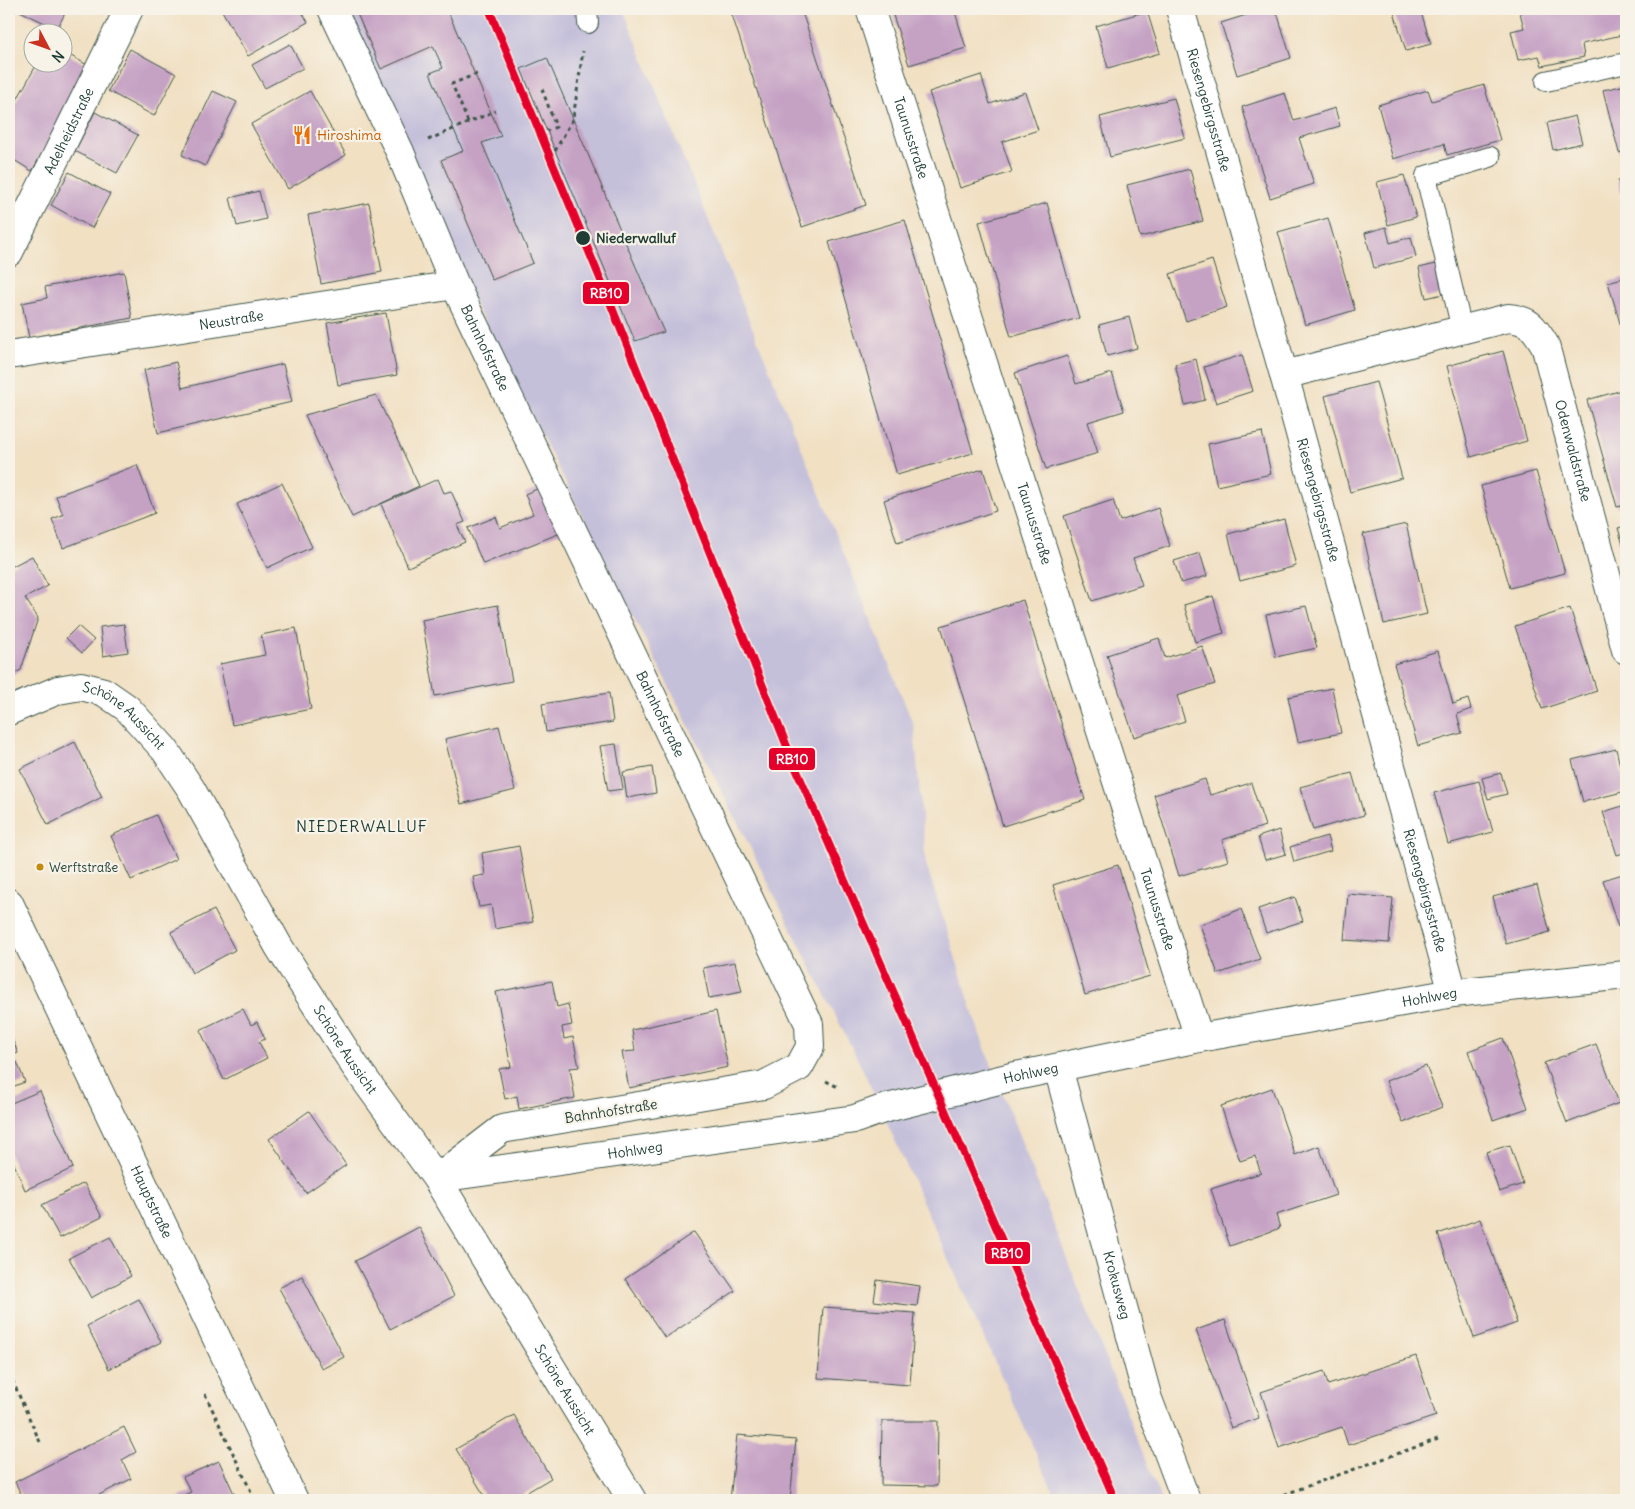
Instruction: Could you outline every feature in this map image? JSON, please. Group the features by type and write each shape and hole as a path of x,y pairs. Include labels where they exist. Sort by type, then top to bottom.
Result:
{"street":[{"name":"Adelheidstraße","path":"9,252 128,9"},
{"name":"Bahnhofstraße","path":"332,9 400,152 455,285 809,1024 810,1047 798,1067 764,1085 502,1129 437,1179"},
{"name":"Taunusstraße","path":"870,9 1199,1038"},
{"name":"Riesengebirgsstraße","path":"1180,9 1284,375 1453,993"},
{"name":"Neustraße","path":"9,355 455,285"},
{"name":"Odenwaldstraße","path":"1284,375 1508,318 1523,320 1537,331 1545,344 1626,650"},
{"name":"Schöne Aussicht","path":"9,711 58,690 82,686 104,692 128,708 170,758 191,789 279,947 355,1066 437,1179 632,1500"},
{"name":"Hauptstraße","path":"9,903 294,1500"},
{"name":"Hohlweg","path":"437,1179 855,1119 883,1109 1011,1077 1199,1038 1453,993 1626,975"},
{"name":"Krokusweg","path":"1058,1068 1148,1399 1186,1500"}],"lane":[{"path":"1546,81 1626,63"},
{"path":"1462,330 1426,176 1490,157"}],"path":[{"path":"556,151 573,119 587,16"},
{"path":"468,122 452,84 479,73"},
{"path":"542,89 556,127 547,131"},
{"path":"400,152 495,111"},
{"path":"9,1373 40,1442"},
{"path":"1269,1500 1438,1439"}],"shaded area":[{"path":"345,9 623,9 914,726 926,864 980,1035 1161,1500 1057,1500 864,1072 465,284"}],"building":[{"path":"22,9 67,9 60,22 43,22 20,11"},
{"path":"221,9 300,9 308,22 248,56"},
{"path":"355,9 447,9 501,136 482,143 533,263 492,280 441,160 463,151 430,73 443,68 433,46 381,69"},
{"path":"730,9 801,9 866,205 802,227"},
{"path":"891,9 954,9 966,48 909,65"},
{"path":"1265,9 1276,9 1291,58 1237,75 1221,23"},
{"path":"1393,9 1420,9 1431,44 1406,51"},
{"path":"1519,9 1581,9 1582,12 1596,9 1626,9 1626,34 1582,44 1584,57 1542,66 1539,56 1518,60 1511,31 1524,28"},
{"path":"1147,11 1160,53 1108,68 1096,26"},
{"path":"290,44 303,68 265,88 252,65"},
{"path":"130,49 176,74 154,116 108,91"},
{"path":"72,57 91,67 32,171 9,157 9,114 32,72 72,72"},
{"path":"547,58 664,332 635,341 521,69"},
{"path":"981,75 990,104 1025,92 1038,130 1002,142 1012,172 960,188 929,92"},
{"path":"1484,85 1500,140 1447,155 1444,144 1393,159 1378,105 1428,90 1432,101"},
{"path":"1626,85 1626,151 1619,153 1603,90"},
{"path":"213,91 237,102 205,166 182,155"},
{"path":"310,91 346,155 288,189 251,124"},
{"path":"1285,93 1294,121 1335,108 1340,126 1299,138 1314,184 1270,198 1242,107"},
{"path":"1174,98 1185,138 1110,157 1100,117"},
{"path":"95,112 138,135 117,173 75,151"},
{"path":"1575,116 1582,143 1553,150 1547,123"},
{"path":"1190,169 1203,221 1140,237 1127,185"},
{"path":"69,172 110,194 92,228 51,205"},
{"path":"1404,175 1416,217 1388,225 1377,182"},
{"path":"1626,179 1626,211 1618,181"},
{"path":"259,191 266,219 237,226 230,198"},
{"path":"369,203 382,272 321,284 308,215"},
{"path":"1047,203 1079,318 1011,337 979,222"},
{"path":"9,206 17,211 9,225"},
{"path":"1328,218 1355,310 1305,325 1278,232"},
{"path":"905,220 973,453 897,475 829,242"},
{"path":"1386,227 1390,243 1411,237 1416,257 1374,268 1365,233"},
{"path":"1212,260 1227,307 1186,321 1170,274"},
{"path":"1436,264 1443,294 1426,298 1419,268"},
{"path":"124,272 132,318 29,338 22,303 47,298 45,287"},
{"path":"1626,277 1626,344 1608,282"},
{"path":"386,313 397,375 338,385 327,323"},
{"path":"1129,317 1137,348 1107,356 1099,325"},
{"path":"1503,351 1527,441 1471,457 1447,366"},
{"path":"1242,355 1253,391 1216,403 1204,367"},
{"path":"1067,356 1076,384 1112,373 1124,411 1088,422 1098,453 1046,469 1015,373"},
{"path":"1196,359 1205,400 1185,405 1175,364"},
{"path":"176,362 182,388 283,364 292,402 158,433 144,370"},
{"path":"1376,382 1402,478 1350,492 1325,396"},
{"path":"1626,389 1626,505 1617,507 1587,400"},
{"path":"376,395 419,486 352,517 305,415"},
{"path":"1262,432 1271,474 1217,486 1208,444"},
{"path":"137,465 155,513 63,548 52,519 63,515 56,496"},
{"path":"983,469 996,511 897,543 884,500"},
{"path":"1536,471 1565,573 1510,588 1481,486"},
{"path":"438,479 444,493 451,491 465,522 457,525 465,542 408,567 381,504"},
{"path":"282,483 312,547 267,568 237,504"},
{"path":"549,484 568,530 483,564 468,528 496,517 500,528 533,514 525,494"},
{"path":"1113,500 1120,521 1158,508 1170,546 1133,558 1142,585 1092,601 1064,516"},
{"path":"1284,519 1296,566 1240,581 1228,534"},
{"path":"1406,524 1427,614 1384,624 1363,534"},
{"path":"1626,526 1626,555 1618,528"},
{"path":"1200,553 1207,576 1181,583 1174,561"},
{"path":"32,556 48,586 25,598 38,618 21,670 9,676 9,568"},
{"path":"1213,596 1224,633 1195,642 1184,605"},
{"path":"1023,600 1085,800 1003,826 941,626"},
{"path":"498,605 512,681 435,696 422,620"},
{"path":"1306,606 1317,648 1276,657 1266,615"},
{"path":"1570,608 1597,691 1542,709 1515,626"},
{"path":"124,624 128,652 103,656 100,627"},
{"path":"78,626 94,640 82,653 66,638"},
{"path":"296,628 311,709 232,725 220,664 265,655 261,635"},
{"path":"1159,638 1165,658 1202,646 1215,684 1177,696 1185,721 1134,737 1107,655"},
{"path":"1438,651 1453,704 1468,699 1471,709 1457,714 1462,733 1418,746 1394,664"},
{"path":"1332,688 1341,733 1298,742 1288,697"},
{"path":"609,693 613,722 546,732 542,704"},
{"path":"499,726 515,790 461,804 445,739"},
{"path":"75,742 102,797 48,825 20,769"},
{"path":"616,744 623,789 608,791 600,746"},
{"path":"1616,749 1626,791 1583,802 1572,760"},
{"path":"652,767 656,793 627,798 623,772"},
{"path":"1352,773 1364,815 1313,830 1300,787"},
{"path":"1501,773 1507,794 1488,799 1482,778"},
{"path":"1205,779 1210,795 1251,783 1265,826 1222,840 1228,861 1179,876 1154,795"},
{"path":"1479,781 1493,832 1448,844 1434,793"},
{"path":"1626,805 1626,852 1617,855 1603,812"},
{"path":"156,815 176,859 131,880 111,836"},
{"path":"1279,830 1286,854 1265,860 1258,837"},
{"path":"1327,836 1331,851 1294,862 1290,847"},
{"path":"519,846 533,922 495,929 491,905 479,907 473,877 485,875 482,853"},
{"path":"1118,865 1150,976 1085,995 1053,885"},
{"path":"1626,873 1626,924 1618,927 1603,880"},
{"path":"1537,885 1550,932 1506,944 1493,897"},
{"path":"1348,894 1393,898 1389,943 1344,940"},
{"path":"1295,897 1303,921 1266,933 1258,909"},
{"path":"1241,909 1260,959 1218,974 1200,925"},
{"path":"214,910 235,950 192,973 171,932"},
{"path":"735,962 742,992 709,998 703,968"},
{"path":"552,981 557,1007 568,1004 572,1025 562,1027 564,1039 573,1037 579,1067 570,1068 575,1098 519,1109 517,1096 505,1099 499,1069 511,1067 496,992"},
{"path":"243,1009 251,1025 257,1022 265,1039 259,1042 267,1058 224,1080 200,1030"},
{"path":"716,1011 728,1067 629,1088 622,1052 635,1051 632,1030"},
{"path":"9,1032 18,1053 9,1057"},
{"path":"1503,1038 1528,1108 1493,1120 1468,1051"},
{"path":"1596,1044 1619,1103 1567,1123 1544,1063"},
{"path":"17,1062 25,1082 9,1088 9,1066"},
{"path":"1426,1066 1442,1107 1403,1123 1386,1081"},
{"path":"1272,1088 1295,1155 1319,1146 1336,1195 1276,1215 1280,1228 1230,1246 1211,1189 1261,1173 1255,1156 1240,1161 1221,1106"},
{"path":"40,1091 73,1168 25,1190 9,1152 9,1104"},
{"path":"309,1111 346,1165 306,1193 269,1139"},
{"path":"1510,1145 1523,1184 1499,1192 1486,1152"},
{"path":"84,1183 102,1217 60,1238 42,1205"},
{"path":"1480,1219 1517,1323 1474,1338 1438,1234"},
{"path":"419,1227 454,1296 390,1329 355,1261"},
{"path":"694,1232 735,1291 665,1338 625,1279"},
{"path":"110,1237 131,1276 91,1298 69,1258"},
{"path":"302,1276 344,1357 322,1369 279,1288"},
{"path":"877,1280 920,1286 917,1306 874,1301"},
{"path":"139,1299 161,1342 109,1369 87,1326"},
{"path":"823,1307 915,1313 910,1385 818,1378"},
{"path":"1225,1320 1259,1418 1231,1428 1196,1330"},
{"path":"1416,1356 1436,1416 1348,1445 1342,1427 1279,1448 1261,1392 1324,1371 1328,1385"},
{"path":"514,1415 551,1478 514,1500 487,1500 456,1449"},
{"path":"882,1421 938,1421 937,1486 881,1485"},
{"path":"124,1427 136,1452 122,1460 131,1479 89,1500 24,1500 15,1482"},
{"path":"737,1435 796,1440 790,1500 730,1500"},
{"path":"219,1461 237,1500 173,1500 191,1492 183,1477"}],"transit line":[{"name":"RB10","path":"489,9 611,305 794,764 1115,1500"}],"place":[{"name":"Hiroshima","path":"302,135"},
{"name":"Niederwalluf","path":"583,238"},
{"name":"Werftstraße","path":"40,867"}],"district":[{"name":"NIEDERWALLUF","path":"362,826"}]}
